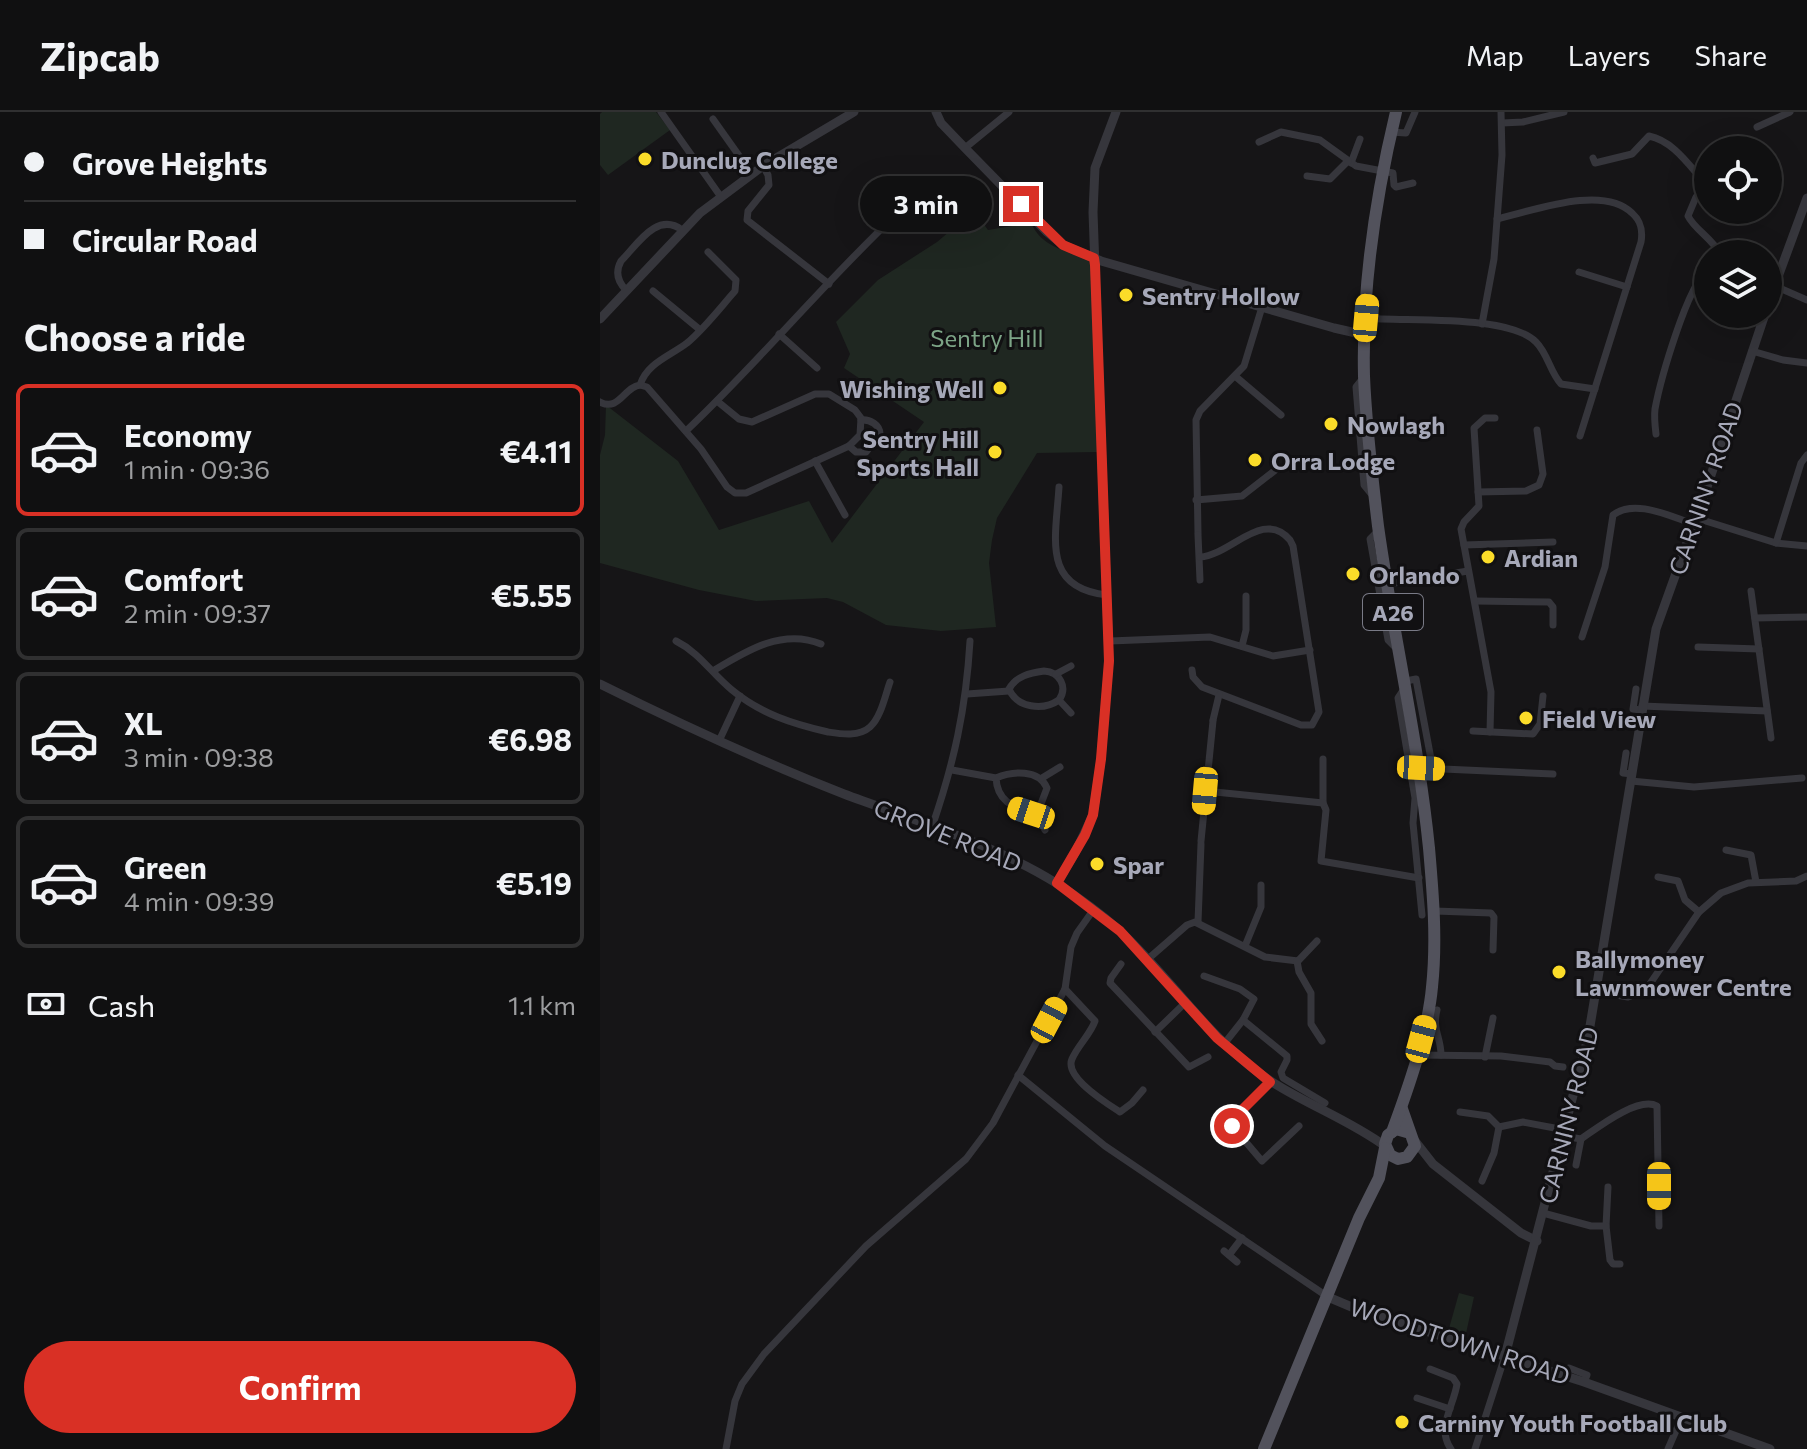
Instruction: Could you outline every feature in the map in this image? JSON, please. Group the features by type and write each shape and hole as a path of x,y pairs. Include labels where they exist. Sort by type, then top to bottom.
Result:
{"main road":[{"name":"A26","path":"1264,1449 1363,1208 1379,1178 1388,1140 1402,1109 1417,1055 1432,987 1420,822 1426,764 1406,685 1379,530 1364,377 1366,318 1383,172 1396,112"},
{"path":"1402,1109 1412,1137"},
{"path":"1405,1158 1393,1158 1388,1140 1402,1129 1412,1137"},
{"name":"A26","path":"1379,1178 1414,1150 1412,1137"}],"street":[{"path":"661,112 721,197"},
{"path":"600,319 682,230 721,197 763,166 854,112"},
{"path":"936,112 941,123 1063,245 1094,258 1365,335"},
{"path":"965,148 1009,112"},
{"path":"1057,883 1080,845 1093,815 1103,738 1110,641 1101,496 1093,178 1116,112"},
{"path":"1391,132 1406,133 1415,112"},
{"path":"1482,324 1494,259 1502,155 1501,112"},
{"path":"1502,123 1527,122 1564,112"},
{"path":"1757,127 1790,112"},
{"path":"713,119 752,174"},
{"path":"1259,142 1279,132 1320,140 1350,162 1393,173 1396,187 1413,183"},
{"path":"1593,158 1595,163 1626,158 1649,136 1658,138 1684,159 1707,185 1694,200 1688,218 1711,240"},
{"path":"1307,176 1330,179 1350,162 1360,139"},
{"path":"763,166 769,185 748,211 747,220 829,284"},
{"path":"686,431 829,284 860,247 902,209 901,201 889,186"},
{"path":"1782,264 1807,198"},
{"path":"1497,219 1580,200 1600,200 1623,206 1637,218 1643,234 1580,436"},
{"path":"626,290 619,279 621,261 657,225 669,224 682,230"},
{"path":"640,385 643,376 664,356 687,343 737,286 735,278 708,252"},
{"path":"1579,272 1627,287"},
{"path":"653,291 699,329"},
{"path":"1656,434 1654,412 1663,376 1694,291"},
{"path":"1782,297 1807,300"},
{"path":"1200,580 1196,500 1197,417 1246,361 1262,307"},
{"path":"1366,318 1482,324 1516,330 1541,347 1556,379 1563,386 1595,389"},
{"name":"CARNINY ROAD","path":"1475,1449 1537,1241 1597,992 1656,629 1760,328"},
{"path":"779,334 817,368"},
{"path":"1752,351 1807,363"},
{"path":"1235,376 1281,415"},
{"path":"600,402 612,405 634,385 647,387 735,493 746,493 849,446 858,437 861,420 855,410 824,393 812,395 752,422 739,419 717,401"},
{"path":"1490,732 1491,692 1462,525 1478,508 1474,430 1487,417 1495,418"},
{"path":"849,446 856,452 866,452 880,434 877,426 869,420 861,420"},
{"path":"1478,492 1528,491 1539,485 1543,474 1537,430"},
{"path":"1776,543 1801,463 1807,455"},
{"path":"815,461 845,515"},
{"path":"1196,500 1242,496 1278,468"},
{"path":"1059,487 1055,548 1059,567 1075,587 1088,593 1107,595"},
{"path":"1582,637 1605,567 1613,515 1620,510 1642,508 1776,543 1807,546"},
{"path":"1192,670 1199,685 1219,695 1301,725 1312,725 1317,719 1319,712 1293,546 1284,533 1274,528 1262,528 1217,555 1200,557"},
{"path":"1379,530 1370,539 1388,640 1400,652"},
{"path":"1464,545 1553,542"},
{"path":"1388,584 1468,571"},
{"path":"1751,591 1771,738"},
{"path":"1242,646 1246,630 1246,596"},
{"path":"1475,601 1549,602 1553,607 1553,625"},
{"path":"1755,618 1807,617"},
{"path":"713,671 753,647 796,637 821,644"},
{"path":"1110,641 1210,637 1273,656 1310,650"},
{"path":"676,641 696,653 740,696 789,723 850,734 865,731 873,725 890,682"},
{"path":"932,827 952,770 967,694 970,641"},
{"path":"1698,647 1759,649"},
{"path":"1009,691 1022,676 1044,671 1056,674 1071,666"},
{"path":"1009,691 1017,702 1047,707 1059,700 1063,689 1056,674"},
{"name":"GROVE ROAD","path":"600,684 796,775 1007,857 1057,883 1120,931 1224,1044 1270,1082 1295,1098 1388,1140"},
{"path":"1406,685 1398,698 1420,822 1419,878 1428,913 1491,913 1494,917 1493,950"},
{"name":"CARNINY ROAD","path":"1636,689 1633,709 1642,708"},
{"path":"967,694 1009,691"},
{"path":"1198,922 1205,791 1219,695"},
{"path":"719,741 740,696"},
{"path":"1473,731 1534,734 1540,724 1543,696"},
{"path":"1059,700 1071,713"},
{"path":"1642,708 1767,711"},
{"name":"CARNINY ROAD","path":"1626,753 1623,773 1632,778"},
{"path":"1323,759 1323,803 1326,810 1319,857 1322,863 1419,878"},
{"path":"1426,764 1553,774"},
{"path":"952,770 996,778 1024,773 1042,778 1060,767"},
{"path":"996,778 998,791 1007,804 1035,812"},
{"path":"1035,812 1046,791 1042,778"},
{"path":"1632,778 1694,787 1802,778"},
{"path":"1205,791 1323,803"},
{"path":"1035,812 1045,830"},
{"path":"1726,850 1751,855 1756,882"},
{"path":"1597,992 1631,997 1647,989 1699,912 1721,893 1756,882 1796,881 1807,876"},
{"path":"1658,877 1673,878 1679,882 1685,900 1699,912"},
{"path":"1245,946 1261,907 1261,885"},
{"path":"726,1449 735,1401 742,1384 764,1354 866,1246 966,1159 993,1123 1065,989 1071,947 1094,909"},
{"path":"1148,959 1187,925 1198,922 1268,958 1297,961"},
{"path":"1297,961 1317,941"},
{"path":"1297,961 1299,972 1311,993 1311,1024 1322,1041"},
{"path":"1121,964 1110,983 1155,1032 1189,1067 1208,1057"},
{"path":"1204,976 1252,996 1254,1003 1224,1044"},
{"path":"1065,989 1095,1021 1071,1062 1075,1077 1120,1112 1143,1090"},
{"path":"1155,1032 1185,1003"},
{"path":"1437,1010 1434,1028 1441,1055"},
{"path":"1485,1057 1493,1018"},
{"path":"1243,1020 1286,1055 1288,1059 1282,1070 1282,1078 1325,1103"},
{"path":"1417,1055 1550,1062 1563,1067"},
{"name":"WOODTOWN ROAD","path":"1018,1075 1105,1146 1328,1297 1584,1382 1770,1449"},
{"path":"1270,1082 1233,1119 1232,1126 1262,1161 1299,1126"},
{"path":"1576,1165 1581,1139 1638,1105 1651,1103 1657,1106 1659,1226"},
{"path":"1460,1112 1488,1116 1499,1127"},
{"path":"1499,1127 1523,1122 1581,1139"},
{"path":"1482,1181 1494,1153 1499,1127"},
{"path":"1412,1137 1433,1164 1521,1233 1537,1241"},
{"path":"1405,1158 1433,1164"},
{"path":"1608,1187 1606,1226 1610,1260 1613,1264 1620,1264"},
{"path":"1543,1213 1591,1226 1606,1226"},
{"path":"1659,1214 1671,1214"},
{"path":"1237,1262 1227,1253 1242,1238"},
{"path":"1569,1368 1587,1375 1584,1382"},
{"path":"1430,1369 1457,1382 1444,1435 1451,1449"},
{"path":"1417,1398 1450,1409"},
{"path":"1668,1449 1682,1417"},
{"path":"1447,1420 1470,1427"}],"green space":[{"path":"602,112 656,112 670,130 608,175 600,165"},
{"name":"Sentry Hill","path":"974,211 988,230 1031,223 1042,239 1050,244 1094,258 1097,452 1037,453 997,518 989,563 996,627 941,631 886,625 843,602 827,598 756,601 699,590 600,563 600,455 605,435 606,405 678,461 719,530 809,501 832,543 924,422 844,368 850,354 836,322 878,280 937,242"},
{"path":"1459,1293 1474,1297 1465,1338 1448,1332"}],"place":[{"name":"Dunclug College","path":"645,159"},
{"name":"Sentry Hollow","path":"1126,295"},
{"name":"Wishing Well","path":"1000,388"},
{"name":"Nowlagh","path":"1331,424"},
{"name":"Sentry Hill Sports Hall","path":"995,452"},
{"name":"Orra Lodge","path":"1255,460"},
{"name":"Ardian","path":"1488,557"},
{"name":"Orlando","path":"1353,574"},
{"name":"Field View","path":"1526,718"},
{"name":"Spar","path":"1097,864"},
{"name":"Ballymoney Lawnmower Centre","path":"1559,972"},
{"name":"Carniny Youth Football Club","path":"1402,1422"}],"route":[{"path":"1021,204 1047,232 1063,245 1094,258 1095,265 1109,661 1093,815 1057,883 1120,931 1217,1038 1270,1082 1233,1119 1232,1126"}]}
